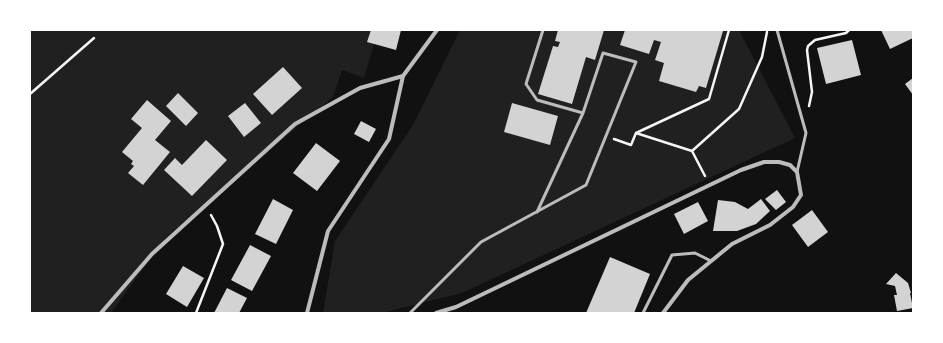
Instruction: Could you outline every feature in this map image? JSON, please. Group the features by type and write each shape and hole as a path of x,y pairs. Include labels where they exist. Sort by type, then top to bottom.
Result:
{"street":[{"path":"307,313 328,231 389,139 403,76 437,30"},
{"path":"101,313 152,254 295,124 360,88 403,76"},
{"path":"436,313 456,307 742,170 764,162 779,162 790,165 797,172 801,195 793,207 770,225 732,244 711,261 688,280 663,313"}],"lane":[{"path":"543,30 526,84 537,100 582,114"},
{"path":"777,30 806,133 797,172"},
{"path":"410,313 481,242 536,213 586,185 636,62 603,53 582,114 536,213"},
{"path":"643,313 672,255 696,253 711,261"}],"path":[{"path":"606,136 631,146 636,133 709,99 729,30"},
{"path":"692,151 740,109 762,57 767,30"},
{"path":"802,120 810,102 812,92 807,50 808,46 815,40 846,33 849,30"},
{"path":"30,94 94,38"},
{"path":"636,133 692,151 709,186"},
{"path":"196,313 223,244 217,226 205,206"}],"shaded area":[{"path":"30,30 378,30 364,78 342,70 333,97 166,237 111,313 30,313"},
{"path":"460,30 739,30 795,138 462,293 382,313 323,313 335,241 413,125"}],"building":[{"path":"371,30 401,30 396,50 367,42"},
{"path":"558,30 604,30 595,60 586,57 572,104 538,94 553,46 558,47 560,42 555,41"},
{"path":"625,30 723,31 706,88 699,86 696,92 659,81 664,63 655,60 661,42 654,40 649,54 620,45"},
{"path":"881,30 913,30 913,38 890,49"},
{"path":"852,40 861,75 826,84 817,48"},
{"path":"283,67 302,88 272,115 253,94"},
{"path":"913,78 913,95 905,84"},
{"path":"178,93 198,113 186,126 166,106"},
{"path":"147,100 171,121 155,140 170,152 143,185 128,173 134,166 131,164 133,161 122,152 142,128 131,119"},
{"path":"245,103 261,123 244,137 228,116"},
{"path":"512,103 558,116 550,145 504,132"},
{"path":"361,121 376,129 369,142 354,134"},
{"path":"206,140 227,160 192,196 164,170 175,158 182,165"},
{"path":"316,143 340,161 317,191 293,173"},
{"path":"777,190 786,202 776,210 765,199"},
{"path":"273,199 293,210 276,244 255,234"},
{"path":"761,199 770,211 756,224 737,231 713,231 718,200 735,202 748,209"},
{"path":"698,202 708,221 684,234 674,214"},
{"path":"812,210 828,232 808,247 792,225"},
{"path":"250,245 271,256 252,291 231,280"},
{"path":"610,257 650,274 634,313 586,313"},
{"path":"183,266 204,278 187,307 166,294"},
{"path":"896,273 908,283 913,308 897,311 894,295 897,295 895,286 886,284"},
{"path":"227,288 247,298 239,313 214,313"}]}
